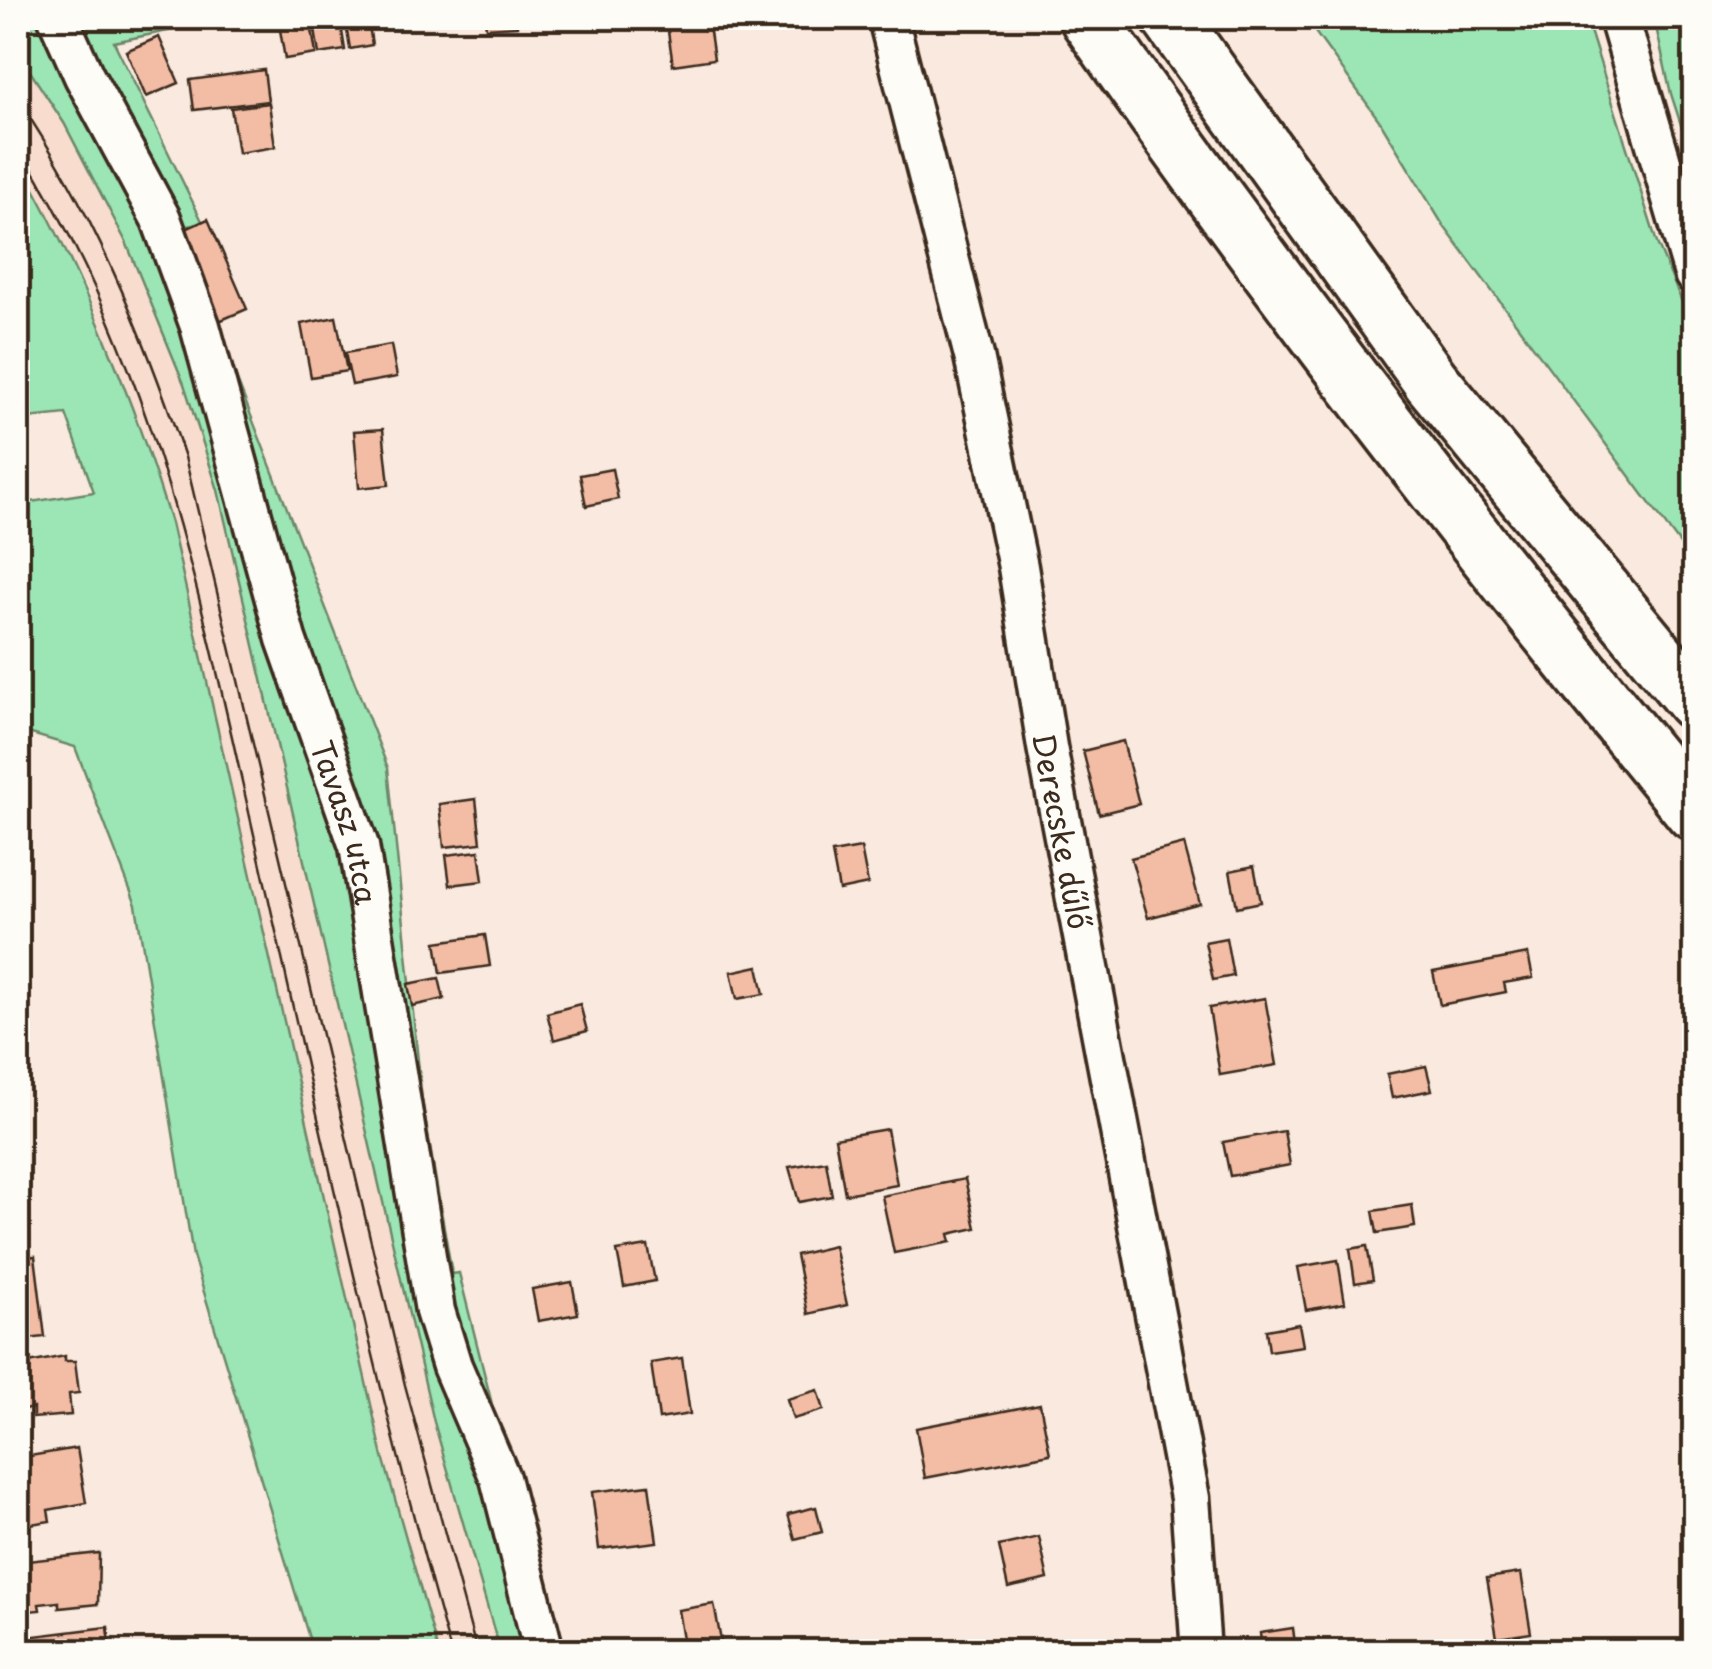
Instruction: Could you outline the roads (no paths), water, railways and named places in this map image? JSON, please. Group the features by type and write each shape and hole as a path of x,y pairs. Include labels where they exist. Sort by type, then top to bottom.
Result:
{"highway":[{"path":"1088,18 1206,188 1334,360 1694,812"},
{"path":"1170,18 1431,381 1694,700"}],"street":[{"name":"Tavasz utca","path":"58,18 84,76 161,219 200,326 286,639 359,846 435,1311 452,1366 500,1478 544,1652"},
{"name":"Derecske dűlő","path":"888,18 956,282 1018,567 1047,748 1190,1498 1201,1652"},
{"path":"1618,18 1694,274"}],"tram line":[{"path":"18,100 93,228 152,364 185,457 405,1385 477,1652"},
{"path":"18,146 66,228 106,313 169,488 216,669 373,1354 451,1652"}]}
